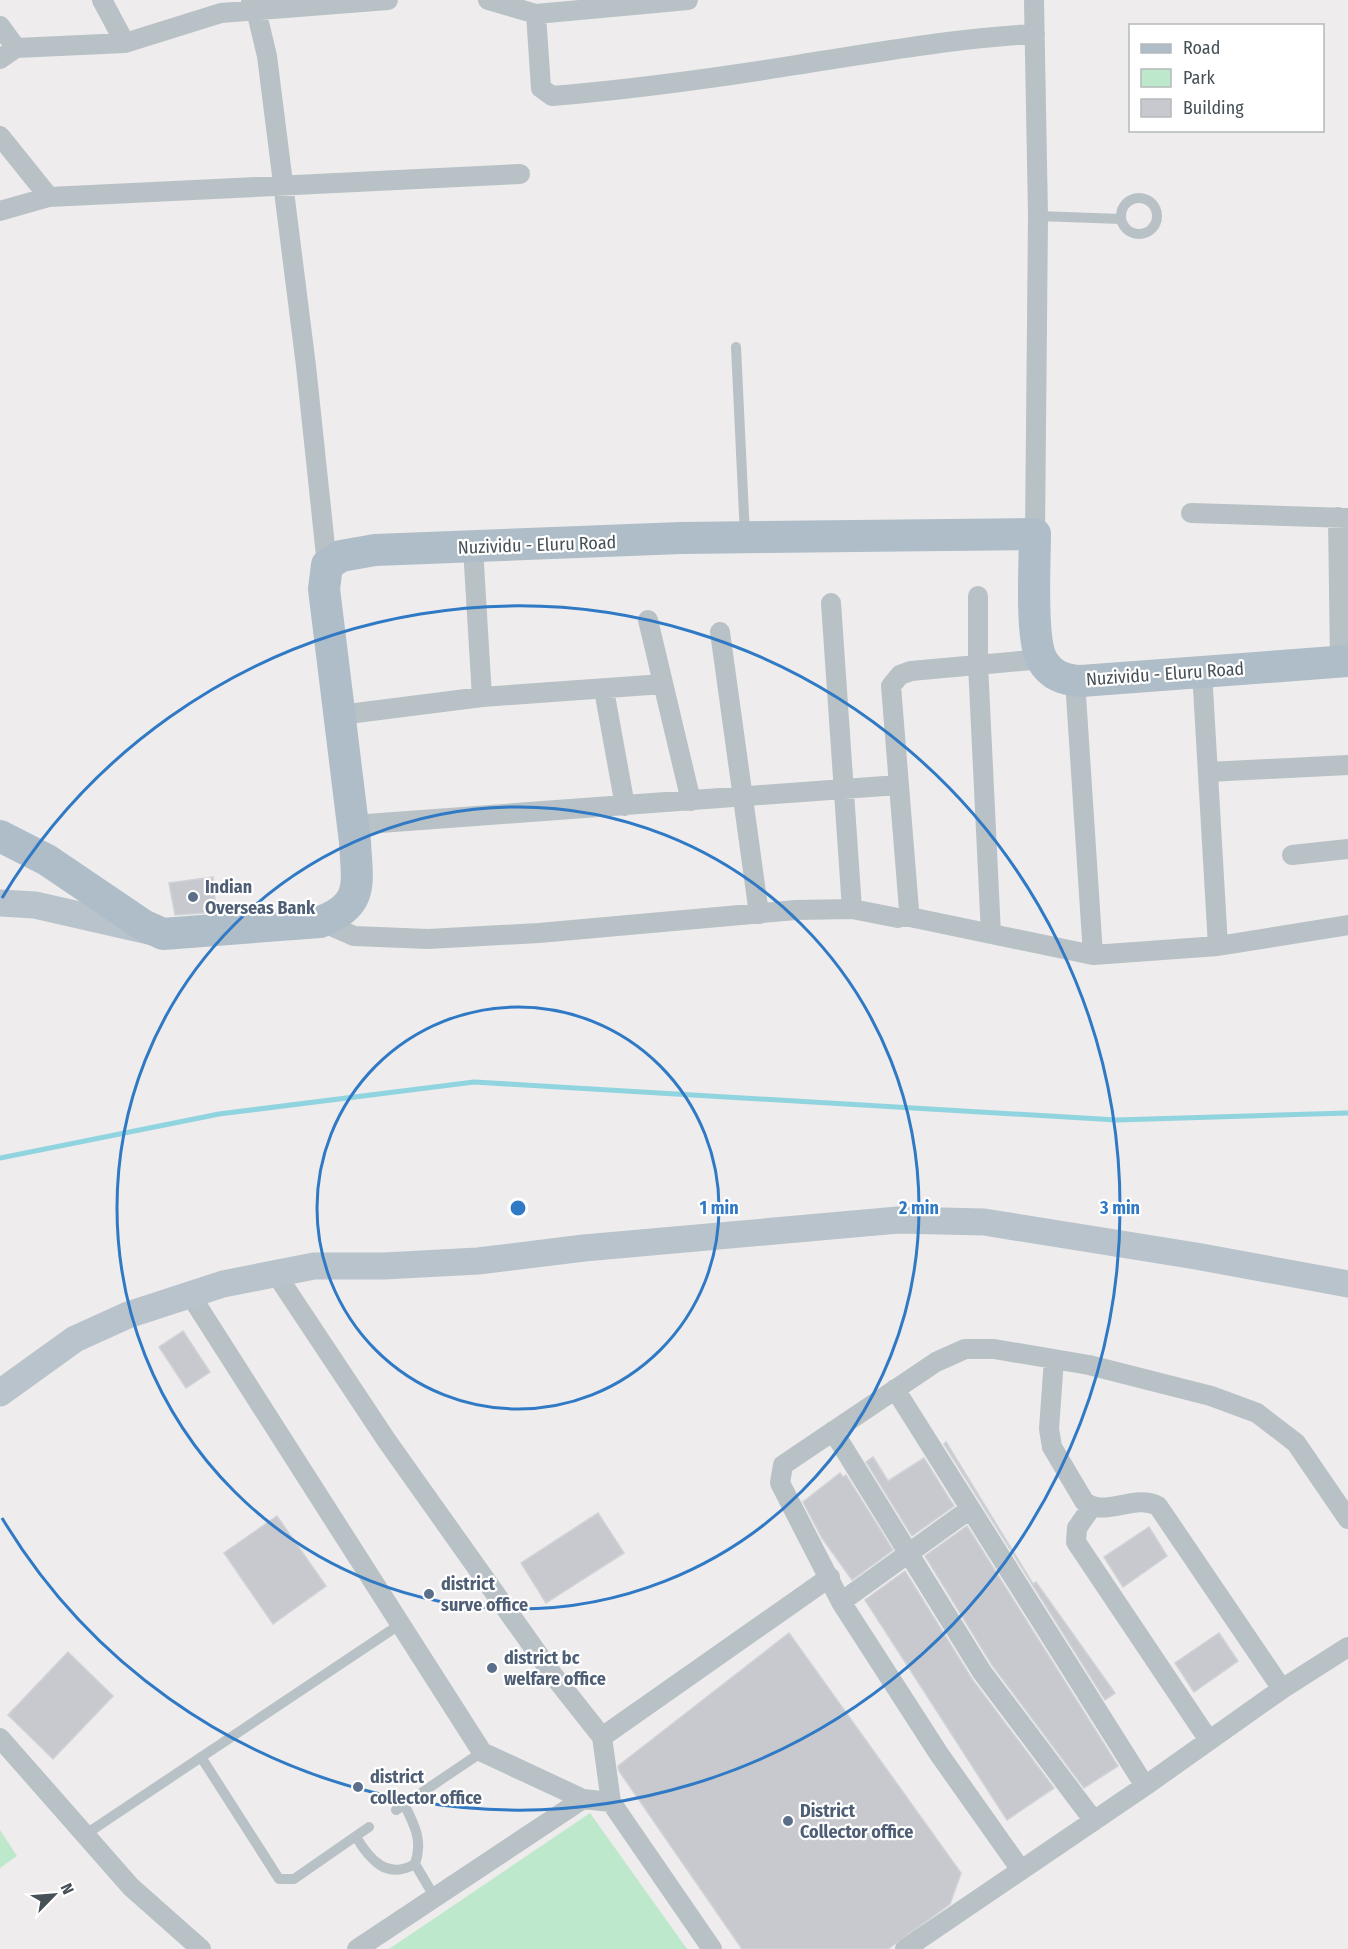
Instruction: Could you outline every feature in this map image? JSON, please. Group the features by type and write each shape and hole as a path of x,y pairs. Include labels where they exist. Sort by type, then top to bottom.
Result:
{"main road":[{"name":"Nuzividu - Eluru Road","path":"327,565 341,556 375,550 746,537 1035,534"},
{"path":"1035,534 1037,641 1042,659"},
{"path":"0,836 47,860 143,925 163,934 320,921 338,915 352,901 357,880 353,825 324,589 327,565"},
{"name":"Nuzividu - Eluru Road","path":"1042,659 1054,674 1065,680 1344,661"}],"street":[{"path":"102,0 125,43"},
{"path":"0,60 16,48 125,43 253,5 388,0"},
{"path":"488,0 536,14 688,0"},
{"path":"1034,0 1038,216 1035,534"},
{"path":"253,5 267,56 327,565"},
{"path":"536,14 541,88 552,96 654,87 895,49 992,36 1035,34"},
{"path":"0,26 16,48"},
{"path":"0,136 49,197"},
{"path":"0,211 49,197 283,184 399,182 520,174"},
{"path":"1191,513 1343,518 1344,661"},
{"path":"473,548 482,697"},
{"path":"978,596 978,664 991,934"},
{"path":"831,603 842,790 852,909"},
{"path":"648,620 691,801"},
{"path":"720,632 759,914"},
{"path":"905,916 909,910 891,686 894,680 911,671 1042,659"},
{"path":"1202,671 1218,946"},
{"path":"1075,680 1093,955"},
{"path":"340,715 482,697 663,684"},
{"path":"604,690 625,806"},
{"path":"1208,772 1348,765"},
{"path":"353,825 898,785"},
{"path":"1292,855 1348,849"},
{"path":"0,903 35,905 163,934"},
{"path":"320,921 354,936 428,939 539,933 796,910 852,909 898,918 905,916 1093,955 1218,946 1348,925"},
{"path":"0,1393 75,1339 128,1315 223,1284 314,1266 384,1266 478,1261 584,1248 898,1220 984,1222 1196,1256 1348,1284"},
{"path":"276,1274 387,1441 553,1675 602,1737 611,1802 619,1818 711,1949"},
{"path":"191,1296 482,1752 583,1799 611,1802"},
{"path":"1021,1870 939,1754 841,1602 780,1483 779,1477 783,1465 936,1362 965,1349 994,1349 1089,1365 1211,1396 1257,1413 1296,1443 1348,1519"},
{"path":"1054,1359 1049,1429 1052,1447 1084,1502 1091,1508"},
{"path":"895,1389 1145,1786"},
{"path":"833,1431 982,1672 1094,1821"},
{"path":"1208,1739 1076,1542 1077,1528 1091,1508 1148,1500 1158,1506 1282,1689"},
{"path":"841,1602 970,1509"},
{"path":"602,1737 830,1577"},
{"path":"905,1949 1145,1786 1208,1739 1348,1647"},
{"path":"0,1738 131,1887 201,1949"},
{"path":"357,1949 583,1799"}],"lane":[{"path":"1038,216 1121,219"},
{"path":"736,347 746,537"},
{"path":"86,1834 399,1625"},
{"path":"356,1837 367,1855 379,1866 392,1872 404,1870 415,1864 420,1848 416,1827 400,1807 482,1752"},
{"path":"201,1757 279,1879 294,1879 369,1827"},
{"path":"415,1864 434,1896"}],"green space":[{"path":"590,1813 687,1949 389,1949"},
{"path":"0,1830 17,1856 0,1868"}],"building":[{"name":"Indian Overseas Bank","path":"213,877 216,912 175,915 169,883"},
{"path":"183,1331 210,1372 186,1388 159,1347"},
{"path":"946,1442 1033,1584 1036,1582 1115,1693 1105,1700 944,1444"},
{"path":"873,1457 888,1481 924,1458 954,1506 912,1536 866,1462"},
{"path":"840,1473 843,1477 846,1475 893,1550 852,1580 822,1538 803,1502"},
{"path":"598,1513 624,1553 546,1603 521,1563"},
{"path":"277,1516 326,1586 273,1624 224,1553"},
{"path":"967,1526 1118,1766 1084,1788 992,1665 925,1556"},
{"path":"1149,1527 1167,1556 1123,1587 1104,1557"},
{"path":"905,1571 972,1679 1054,1788 1007,1820 865,1600"},
{"name":"District Collector office","path":"789,1633 961,1873 950,1904 888,1949 742,1949 619,1771 618,1766"},
{"path":"1219,1633 1238,1661 1194,1692 1175,1663"},
{"path":"68,1652 113,1696 53,1759 8,1715"}],"waterway":[{"path":"0,1158 219,1114 474,1082 1117,1120 1348,1113"}],"place":[{"name":"Indian Overseas Bank","path":"193,897"},
{"name":"district surve office","path":"429,1594"},
{"name":"district bc welfare office","path":"492,1668"},
{"name":"district collector office","path":"358,1787"},
{"name":"District Collector office","path":"788,1821"}]}
